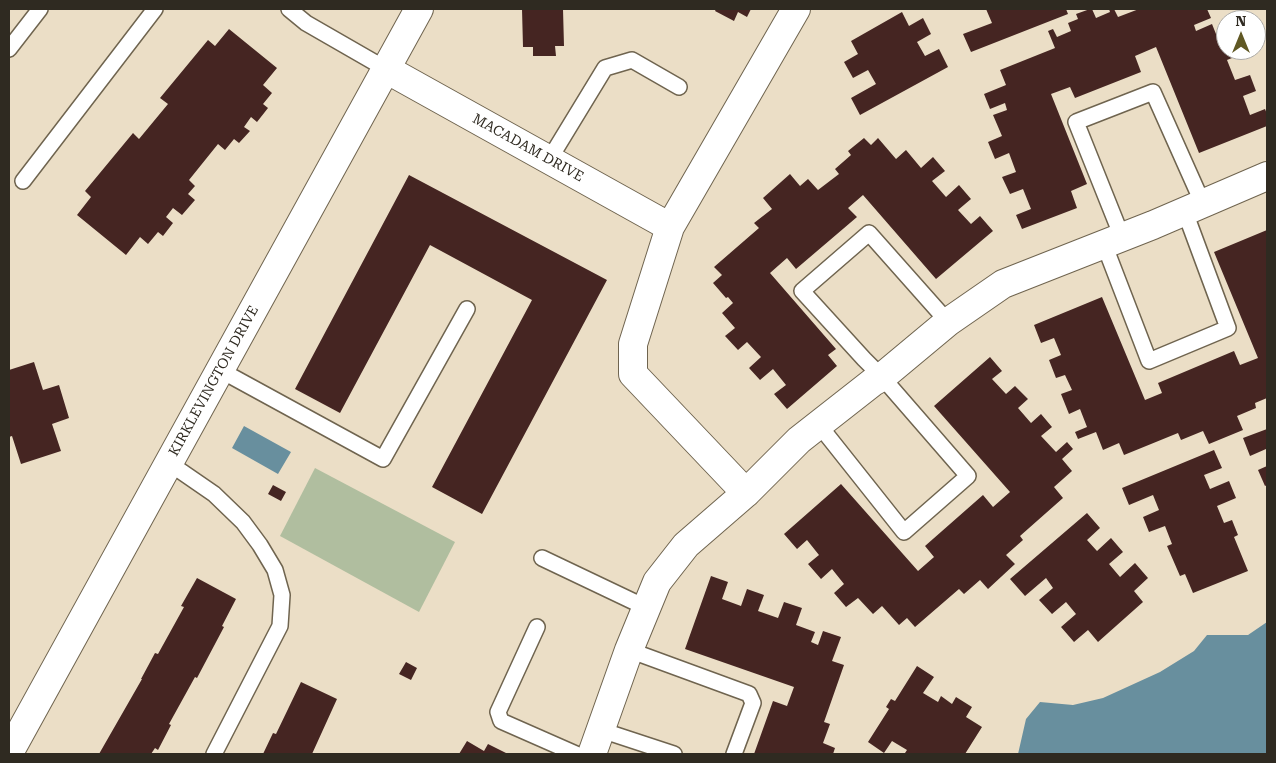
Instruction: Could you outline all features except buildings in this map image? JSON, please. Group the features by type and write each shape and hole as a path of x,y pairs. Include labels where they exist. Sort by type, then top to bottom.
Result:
{"street":[{"name":"KIRKLEVINGTON DRIVE","path":"9,754 419,9"},
{"path":"746,493 633,374 633,344 670,227 796,9"},
{"name":"MACADAM DRIVE","path":"386,69 670,227"},
{"path":"596,742 629,650 657,582 686,545 746,493 800,440 873,382 882,377 948,322 1003,284 1194,208 1267,176"}],"lane":[{"path":"9,49 40,9"},
{"path":"24,181 155,9"},
{"path":"289,9 306,23 386,69"},
{"path":"549,160 606,68 632,60 679,86"},
{"path":"1154,92 1194,208 1228,328 1149,361 1113,241 1076,122 1154,92"},
{"path":"819,424 904,532 968,476 882,377 802,291 870,233 948,322"},
{"path":"220,370 383,459 467,309"},
{"path":"168,463 214,494 243,522 275,570 282,594 280,626 214,754"},
{"path":"542,558 646,608"},
{"path":"537,627 498,712 501,721 576,754"},
{"path":"629,650 749,694 753,703 734,754"},
{"path":"596,742 674,754"}],"green space":[{"path":"315,468 455,542 419,612 280,536"}],"water":[{"path":"244,426 291,452 278,474 232,448"},
{"path":"1267,622 1267,754 1018,754 1026,719 1040,702 1073,705 1103,698 1160,672 1194,651 1207,635 1248,635"}]}
